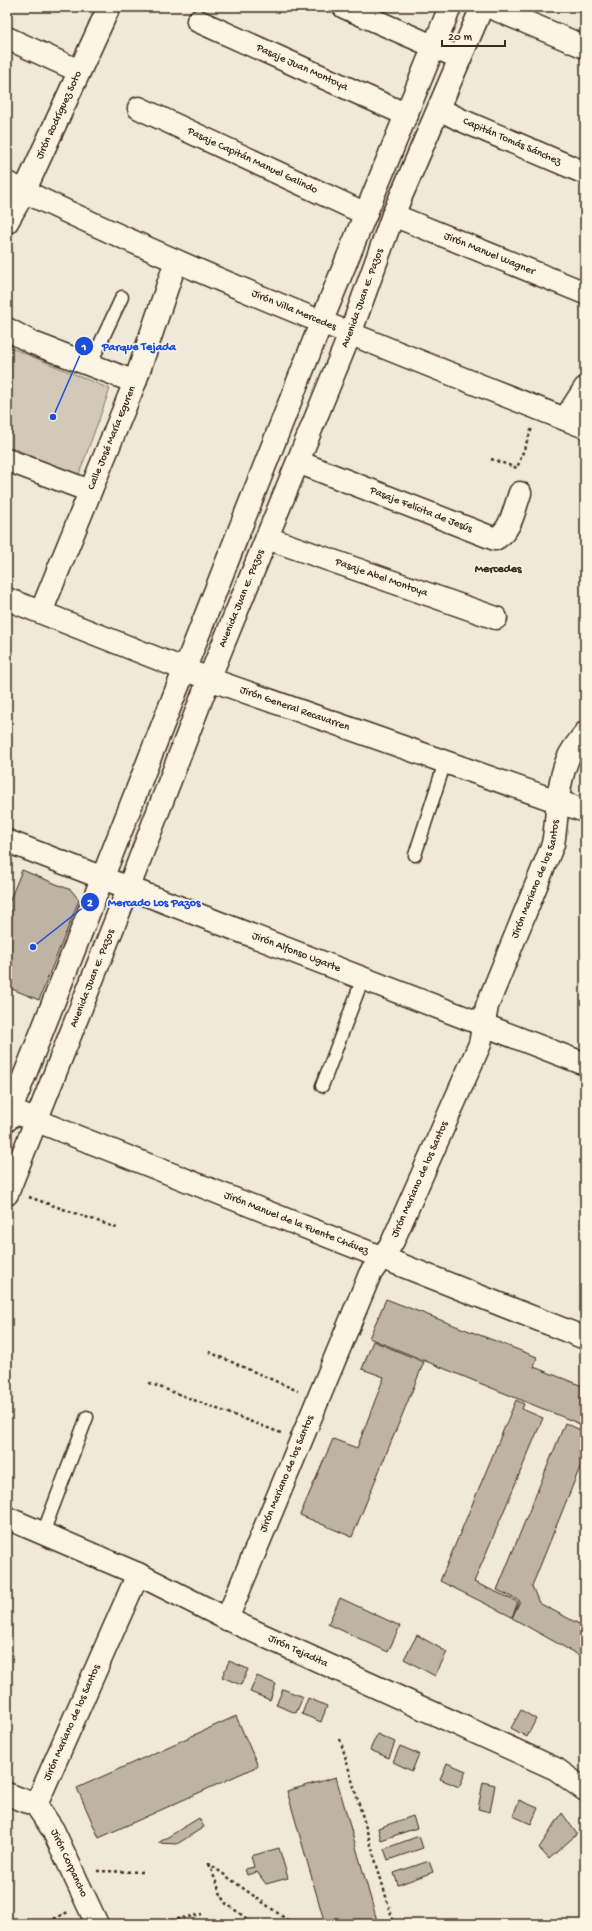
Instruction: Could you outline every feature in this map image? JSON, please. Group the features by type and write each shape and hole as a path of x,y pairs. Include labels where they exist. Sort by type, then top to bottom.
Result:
{"street":[{"name":"Jirón Rodríguez Soto","path":"7,222 16,187 79,71 109,7"},
{"path":"344,7 460,58"},
{"path":"8,1113 185,670 321,323 450,7"},
{"name":"Avenida Juan E. Pazos","path":"8,1192 129,887 209,679 350,334 393,214 482,7"},
{"path":"490,7 585,47"},
{"name":"Pasaje Juan Montoya","path":"198,21 407,115"},
{"path":"7,38 79,71"},
{"name":"Pasaje Capitán Manuel Galindo","path":"139,108 366,214"},
{"name":"Capitán Tomás Sánchez","path":"439,109 585,174"},
{"name":"Jirón Villa Mercedes","path":"16,187 176,261 321,323 585,427"},
{"name":"Jirón Manuel Wagner","path":"393,214 585,293"},
{"name":"Calle José María Eguren","path":"41,612 135,382 176,261"},
{"path":"7,330 33,343 135,382"},
{"path":"565,419 585,388"},
{"path":"7,460 90,491"},
{"name":"Pasaje Felícita de Jesús","path":"298,462 495,539 502,536 507,529 520,493"},
{"name":"Pasaje Abel Montoya","path":"267,538 496,618"},
{"name":"Jirón General Recavarren","path":"7,599 209,679 585,811"},
{"name":"Jirón Mariano de los Santos","path":"227,1619 370,1274 392,1243 399,1229 480,1044 487,1006 552,844 557,823 561,781 567,760 585,733"},
{"name":"Jirón Alfonso Ugarte","path":"7,841 585,1064"},
{"name":"Jirón Manuel de la Fuente Chávez","path":"8,1113 36,1121 585,1338"},
{"name":"Jirón Tejadita","path":"7,1518 138,1574 227,1619 556,1769 585,1790"},
{"name":"Jirón Mariano de los Santos","path":"36,1805 138,1574"},
{"path":"7,1794 36,1805"},
{"name":"Jirón Corpancho","path":"36,1805 53,1830 97,1924"}],"lane":[{"path":"90,365 122,297"},
{"path":"415,855 446,762"},
{"path":"322,1086 363,978"},
{"path":"43,1533 87,1416"}],"path":[{"path":"491,459 517,468 540,409"},
{"path":"8,1192 117,1228"},
{"path":"209,1352 318,1399"},
{"path":"149,1383 301,1441"},
{"path":"340,1739 394,1924"},
{"path":"254,1924 224,1902 208,1863 293,1924"},
{"path":"72,1870 142,1872"},
{"path":"43,1924 87,1903"},
{"path":"153,1924 202,1914"}],"shaded area":[{"path":"7,346 110,389 78,477 7,445"}],"building":[{"path":"22,870 71,890 79,900 39,1000 7,987 7,907"},
{"path":"386,1299 537,1357 534,1367 585,1387 585,1426 369,1338"},
{"path":"373,1341 424,1362 352,1537 300,1515 333,1439 357,1448 384,1377 362,1369"},
{"path":"516,1400 524,1404 522,1409 543,1418 474,1582 518,1602 512,1617 440,1581"},
{"path":"565,1423 585,1432 585,1455 532,1586 539,1603 585,1627 585,1650 582,1657 512,1618 520,1601 497,1590"},
{"path":"340,1598 400,1626 388,1652 328,1624"},
{"path":"417,1635 447,1652 435,1676 404,1659"},
{"path":"229,1661 248,1669 241,1685 222,1677"},
{"path":"257,1676 276,1684 270,1700 250,1692"},
{"path":"283,1689 303,1697 296,1713 276,1705"},
{"path":"308,1698 327,1706 321,1722 302,1714"},
{"path":"521,1710 536,1719 527,1737 511,1728"},
{"path":"236,1716 258,1766 99,1838 77,1788"},
{"path":"377,1734 395,1742 389,1758 370,1750"},
{"path":"400,1746 419,1754 412,1771 393,1762"},
{"path":"447,1763 466,1771 459,1787 440,1779"},
{"path":"336,1777 378,1924 325,1924 287,1791"},
{"path":"483,1782 495,1785 490,1812 478,1809"},
{"path":"519,1800 538,1808 531,1824 513,1816"},
{"path":"562,1813 577,1834 549,1859 539,1848"},
{"path":"413,1816 417,1828 381,1840 378,1828"},
{"path":"199,1818 204,1827 177,1844 158,1843"},
{"path":"419,1836 423,1848 388,1860 384,1849"},
{"path":"279,1848 288,1878 266,1884 257,1872 247,1875 245,1869 254,1867 251,1856"},
{"path":"429,1861 433,1872 398,1885 394,1873"}],"place":[{"name":"Parque Tejada","path":"53,417"},
{"name":"Mercado Los Pazos","path":"33,947"}],"district":[{"name":"Mercedes","path":"498,570"}]}
